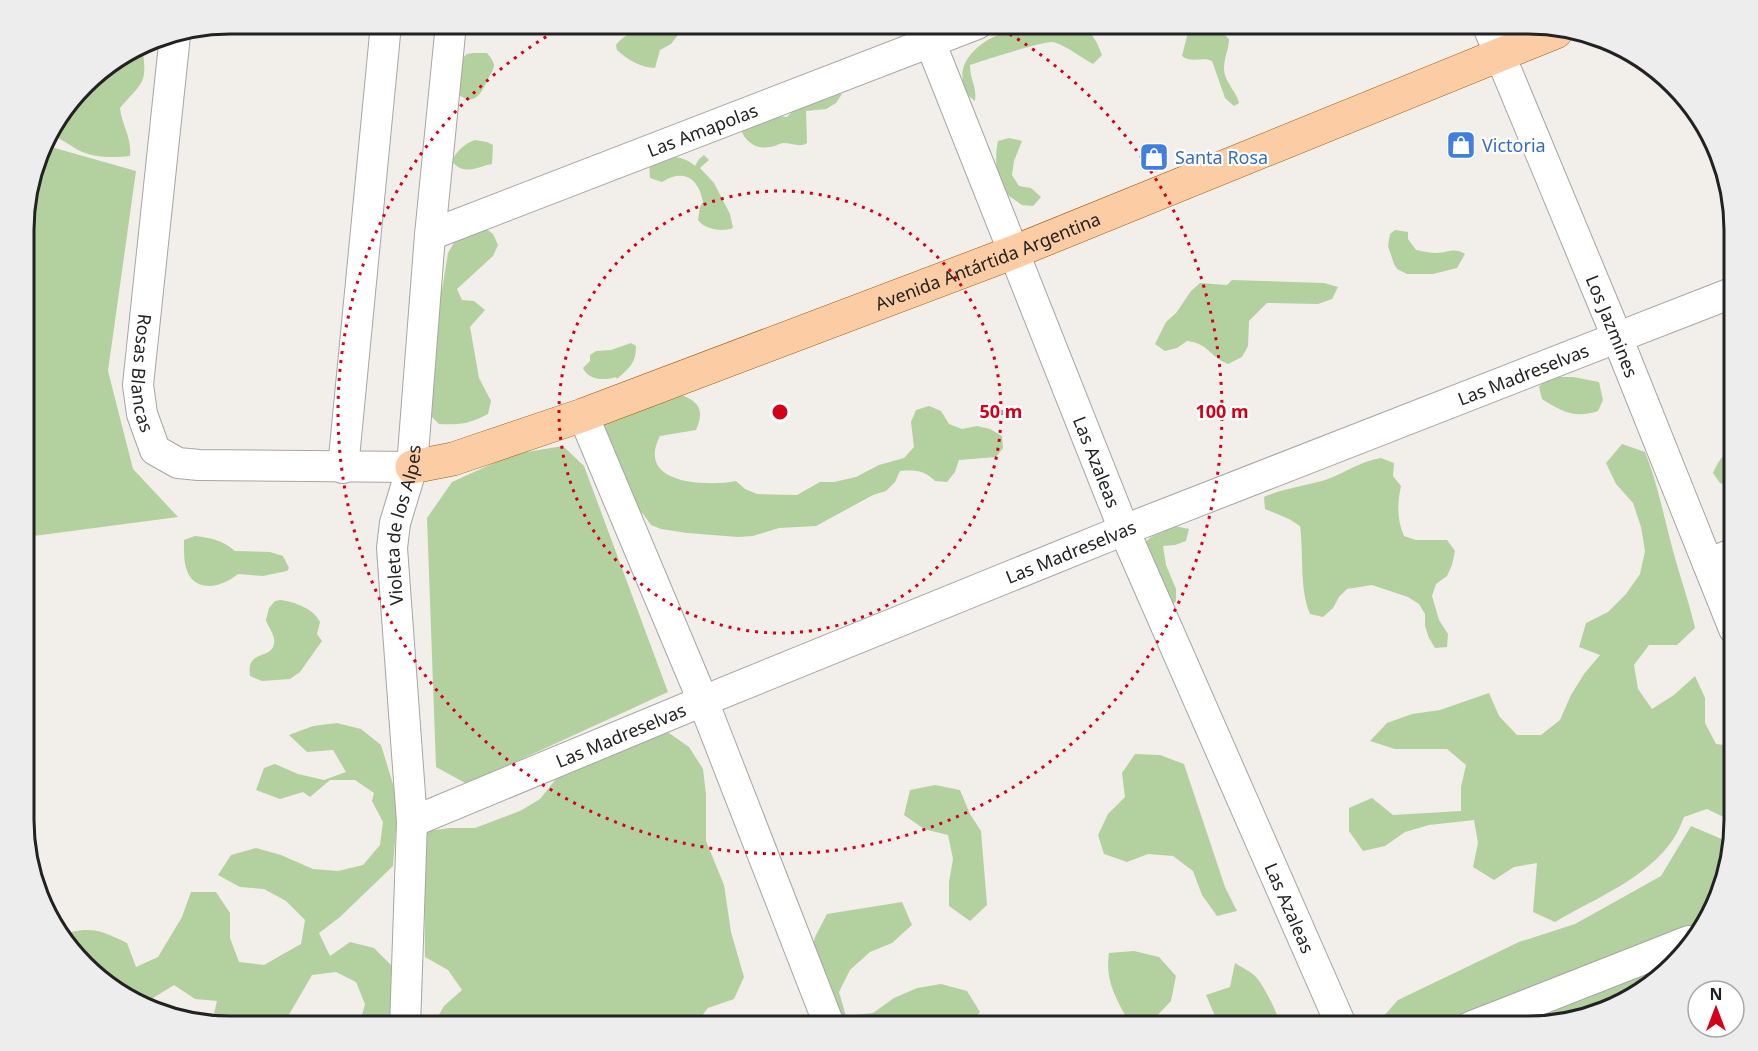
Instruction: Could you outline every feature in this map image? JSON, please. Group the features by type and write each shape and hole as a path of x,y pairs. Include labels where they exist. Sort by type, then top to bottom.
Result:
{"main road":[{"name":"Avenida Antártida Argentina","path":"412,467 453,459 583,415 1014,252 1547,36"}],"street":[{"name":"Las Amapolas","path":"430,235 925,34"},
{"name":"Las Azaleas","path":"926,34 1124,530 1337,1016"},
{"name":"Los Jazmines","path":"1492,34 1617,337 1721,559"},
{"path":"343,468 385,35"},
{"name":"Violeta de los Alpes","path":"405,1017 412,822 392,548 395,523 412,467 430,235 450,35"},
{"name":"Rosas Blancas","path":"174,43 138,385 142,414 155,450 178,463 199,465 412,467"},
{"name":"Las Madreselvas","path":"412,822 1124,530 1723,296"},
{"path":"583,415 703,701 826,1017"},
{"path":"1498,1016 1679,945"}],"green space":[{"path":"1092,34 1102,55 1093,64 1067,48 1052,42 970,65 975,101 965,93 963,69 975,49 996,36"},
{"path":"1187,34 1224,34 1229,39 1224,68 1226,78 1239,103 1234,106 1225,98 1212,61 1189,59 1182,56"},
{"path":"628,35 678,35 671,44 660,50 655,68 625,57 617,50 616,45"},
{"path":"487,53 494,66 480,94 468,99 457,93 458,62 467,54"},
{"path":"143,56 144,76 142,82 120,108 130,143 130,156 90,155 58,138 75,111 92,92 111,75"},
{"path":"827,94 842,94 836,103 826,109 806,111 807,143 799,145 783,143 764,148 748,141 741,130 767,115 787,117 791,113 795,100"},
{"path":"1009,138 1022,141 1014,161 1012,175 1019,186 1031,188 1041,197 1033,206 1022,205 1002,191 996,154 998,141"},
{"path":"475,140 493,145 492,164 467,170 452,162 461,148"},
{"path":"53,148 136,171 108,371 133,469 178,517 34,536 34,231 41,180"},
{"path":"704,155 709,160 700,168 714,183 730,214 733,228 714,229 698,220 703,202 698,187 689,178 677,176 662,182 650,178 649,161 673,157 685,159 695,166"},
{"path":"482,226 493,234 498,245 493,256 457,289 462,300 474,301 485,310 470,327 479,378 491,401 488,414 470,422 439,424 429,414 435,378 434,300 442,290 448,253 455,241"},
{"path":"1395,230 1408,232 1408,239 1416,250 1436,253 1454,251 1465,254 1457,268 1433,274 1407,274 1397,269 1388,246 1390,234"},
{"path":"1232,280 1324,283 1338,287 1332,299 1318,304 1267,303 1249,321 1248,346 1242,357 1228,364 1194,342 1187,341 1177,348 1165,351 1155,344 1166,322 1200,283 1227,285"},
{"path":"631,343 636,346 633,361 617,379 616,377 602,379 592,377 585,372 583,368 590,361 590,355 596,351 611,350"},
{"path":"1548,377 1573,377 1599,382 1603,400 1598,411 1575,414 1555,407 1542,399 1539,387"},
{"path":"679,394 696,403 700,412 699,423 696,430 660,436 655,452 657,464 665,473 677,479 708,483 736,481 745,489 757,494 797,495 820,482 834,482 856,477 879,465 904,458 914,447 911,422 916,410 929,406 941,411 949,424 962,429 977,426 990,429 1002,436 1003,448 996,457 959,460 955,472 947,482 935,481 919,472 900,471 895,482 886,491 873,495 816,526 779,528 753,536 738,537 661,529 651,525 643,514 622,499 591,437 615,407"},
{"path":"1622,444 1645,452 1695,628 1677,645 1649,645 1634,665 1638,689 1652,709 1674,695 1695,676 1705,698 1705,723 1716,744 1723,745 1723,817 1707,809 1684,817 1674,838 1650,865 1619,886 1555,922 1533,912 1537,863 1514,867 1494,880 1473,867 1478,843 1474,820 1429,825 1405,832 1385,846 1363,851 1349,831 1349,808 1372,798 1393,815 1461,811 1461,787 1466,765 1447,749 1395,749 1370,741 1387,723 1412,714 1440,710 1489,693 1499,716 1517,735 1541,735 1560,720 1571,695 1584,674 1600,655 1579,647 1586,623 1608,612 1626,594 1640,574 1645,551 1641,527 1633,503 1616,484 1606,463"},
{"path":"563,446 584,466 668,692 467,784 436,767 427,518 452,482 514,454"},
{"path":"1723,457 1723,484 1713,473"},
{"path":"1381,458 1394,463 1393,476 1401,486 1398,512 1404,536 1416,540 1447,540 1455,551 1447,576 1436,584 1432,596 1439,620 1448,634 1447,647 1435,648 1425,626 1425,614 1419,604 1408,597 1372,585 1347,589 1323,617 1310,614 1304,593 1300,526 1265,509 1264,497 1328,479"},
{"path":"1175,526 1189,529 1186,541 1163,546 1166,565 1176,589 1176,601 1168,610 1141,546 1151,537"},
{"path":"195,536 216,540 235,551 270,552 283,556 289,568 287,571 263,576 238,574 215,585 196,583 191,578 184,560 184,540"},
{"path":"275,601 298,604 317,617 320,622 317,634 322,641 300,672 290,679 262,681 250,676 250,668 255,658 272,649 274,638 266,620 269,608"},
{"path":"337,723 361,729 381,745 396,794 397,817 393,866 340,917 319,933 330,956 350,942 374,948 393,967 401,1017 362,1017 365,1004 356,982 336,972 312,975 288,1017 231,1017 214,1016 217,1001 195,999 174,985 152,1000 101,968 83,950 70,932 94,930 127,943 136,967 158,957 182,917 191,892 216,892 230,913 230,938 239,962 264,965 301,944 305,920 286,901 264,889 240,887 218,875 231,855 256,848 281,855 313,869 338,871 363,865 380,845 383,822 372,801 374,793 355,780 330,780 310,797 303,792 280,799 256,790 264,768 275,764 298,774 324,780 346,772 333,750 307,752 289,735 313,726"},
{"path":"669,733 689,747 703,769 706,794 706,841 724,885 731,932 744,977 734,999 708,1008 701,1017 438,1017 444,1006 462,990 448,970 425,957 424,855 427,831 475,828 520,811 540,799 556,779 576,764 644,736"},
{"path":"1135,754 1160,755 1184,764 1225,887 1237,911 1217,916 1202,895 1193,871 1173,856 1148,854 1127,862 1104,854 1098,835 1108,814 1125,797 1122,773"},
{"path":"935,785 960,790 970,814 981,831 987,905 970,921 949,906 949,882 953,859 948,835 924,829 904,815 910,790"},
{"path":"1691,826 1723,839 1717,871 1709,895 1683,940 1657,968 1614,996 1565,1013 1540,1016 1384,1016 1398,1000 1519,942 1575,924 1661,876"},
{"path":"902,902 912,925 892,943 870,952 850,970 839,992 846,1016 873,1013 894,998 917,988 941,984 967,991 980,1012 976,1016 824,1017 810,959 815,937 827,914"},
{"path":"1134,951 1159,957 1176,976 1171,1001 1156,1016 1125,1015 1109,978 1109,953"},
{"path":"1235,963 1255,976 1277,1016 1215,1016 1206,995 1230,987"}],"place":[{"name":"Victoria","path":"1461,145"},
{"name":"Santa Rosa","path":"1154,157"}]}
